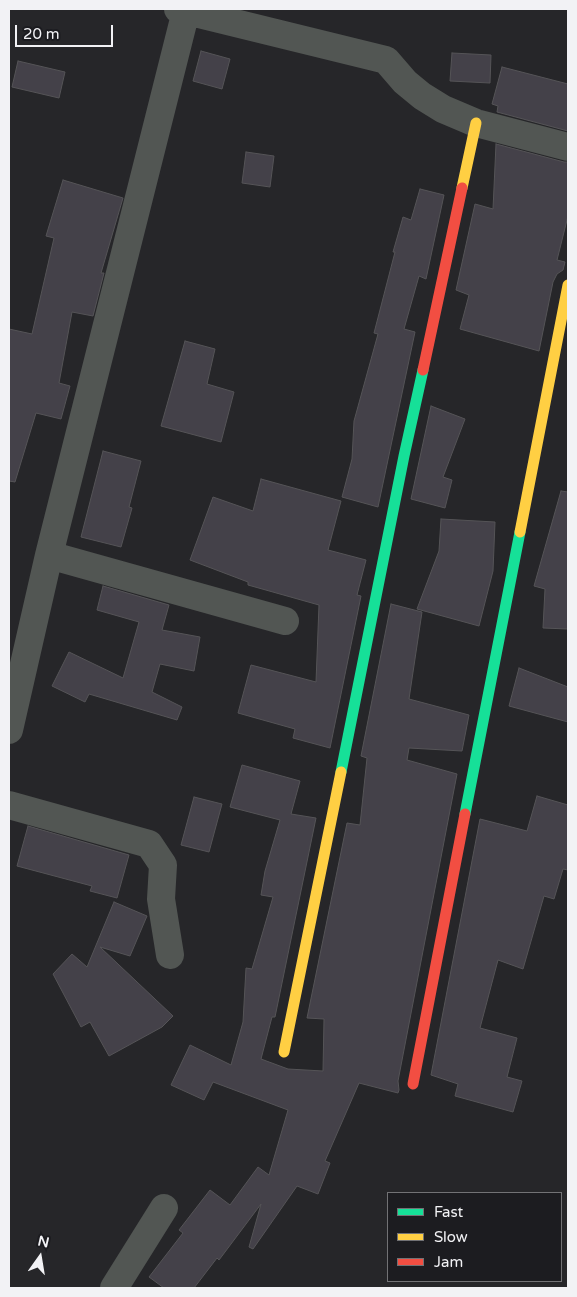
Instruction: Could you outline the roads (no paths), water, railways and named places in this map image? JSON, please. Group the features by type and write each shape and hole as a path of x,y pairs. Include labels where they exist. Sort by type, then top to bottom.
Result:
{"street":[{"path":"9,730 49,555 182,10 386,60 405,82 422,96 443,109 476,123 568,147"},
{"path":"284,1052 358,696 404,456 476,123"},
{"path":"413,1084 568,285"},
{"path":"49,555 285,621"},
{"path":"9,804 149,844 163,865 161,898 170,955"},
{"path":"114,1288 164,1208"}]}
